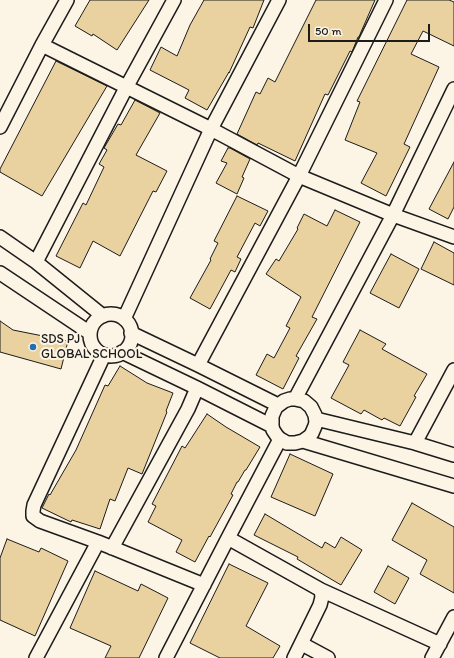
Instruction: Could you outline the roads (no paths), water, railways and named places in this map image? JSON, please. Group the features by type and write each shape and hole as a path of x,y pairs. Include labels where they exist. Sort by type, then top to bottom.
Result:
{"street":[{"path":"0,127 67,0"},
{"path":"36,262 126,86 174,0"},
{"path":"124,319 210,129 279,0"},
{"path":"198,365 299,176 386,0"},
{"path":"42,45 126,86 299,176 393,215 454,237"},
{"path":"295,399 393,215 454,89"},
{"path":"0,237 36,262 103,316"},
{"path":"0,273 90,333"},
{"path":"113,314 124,319 130,328 130,341 127,347 122,352 115,355 104,355 95,349 90,339 91,328 94,323 103,316 113,314"},
{"path":"131,333 278,405"},
{"path":"122,352 272,426"},
{"path":"104,355 34,505 33,516 36,520 98,542 204,585"},
{"path":"415,444 454,370"},
{"path":"112,548 188,409 197,388"},
{"path":"290,399 304,401 308,404 314,411 316,419 312,433 303,441 295,443 280,439 272,426 272,416 278,405 290,399"},
{"path":"316,419 454,455"},
{"path":"166,658 280,439"},
{"path":"303,441 454,486"},
{"path":"228,538 320,590 440,644"},
{"path":"36,658 98,542"},
{"path":"294,658 320,605 322,597 320,590"},
{"path":"432,658 454,617"},
{"path":"302,644 328,658"}],"place":[{"name":"SDS PJ GLOBAL SCHOOL","path":"33,347"}]}
